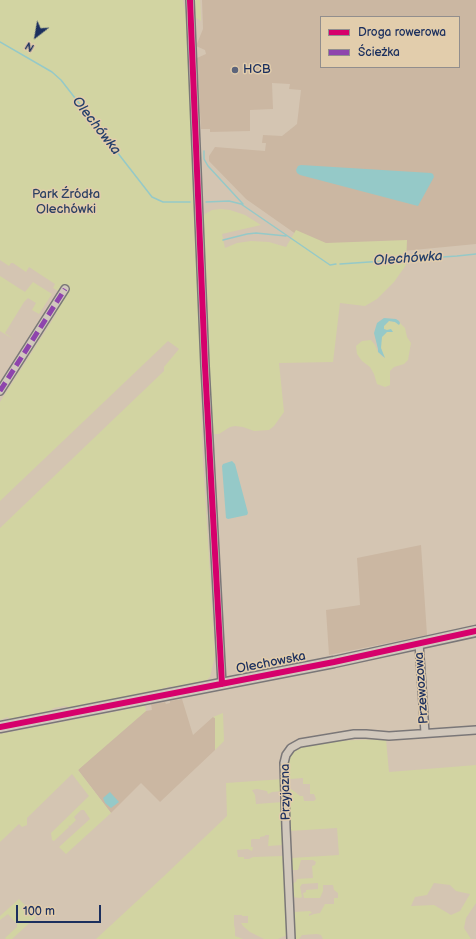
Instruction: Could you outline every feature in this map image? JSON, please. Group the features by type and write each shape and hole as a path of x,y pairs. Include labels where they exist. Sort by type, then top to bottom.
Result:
{"street":[{"path":"186,0 189,13"},
{"path":"190,0 189,13 205,366 222,684"},
{"path":"0,391 65,289"},
{"name":"Olechowska","path":"0,727 222,684 476,631"},
{"name":"Przewozowa","path":"419,643 425,733"},
{"name":"Przewozowa","path":"389,736 476,730"},
{"name":"Przyjazna","path":"291,939 284,763 286,755 291,748 300,743 354,734 389,736"}],"shaded area":[{"path":"202,0 476,0 476,244 330,258 246,199 209,161 209,156 215,147 265,151 266,143 262,143 263,135 282,136 297,124 301,90 289,89 290,84 272,83 273,109 250,110 250,131 210,132 210,129 201,129 197,58 206,54 205,50 196,46 203,29"},
{"path":"421,545 427,635 329,655 326,610 360,605 357,558"},
{"path":"182,699 193,735 213,717 215,718 215,750 160,802 141,783 111,813 78,770 140,712 152,710 151,704 165,702 166,704 170,703 170,701"}],"green space":[{"name":"Park Źródła Olechówki","path":"0,0 183,0 187,20 202,363 201,394 203,459 215,656 210,677 203,683 174,688 171,686 151,694 75,709 65,706 54,708 44,714 22,719 9,719 8,717 0,720 0,528 164,371 164,367 179,349 168,341 0,501 0,402 57,313 55,311 67,291 58,291 53,288 55,284 29,267 26,272 13,263 9,266 0,260"},
{"path":"193,0 200,0 201,21 194,15"},
{"path":"212,210 230,210 245,215 261,225 222,234 225,248 237,243 251,241 269,242 286,247 296,230 326,243 407,240 406,265 394,282 377,299 365,306 340,303 333,362 279,363 284,412 274,426 269,430 254,431 235,426 230,427 219,434 213,434 202,219 205,214"},
{"path":"0,276 25,292 33,282 52,294 39,314 32,310 36,303 28,298 24,302 5,333 13,339 0,331"},
{"path":"389,321 395,322 399,325 400,323 405,328 407,337 411,343 408,360 404,364 394,367 390,371 390,385 385,387 377,384 370,367 362,361 357,354 356,346 362,341 371,340 378,352 384,358 381,348 383,334 393,332 384,329 384,326"},
{"path":"145,706 146,711 78,770 111,813 66,854 59,847 90,819 84,810 81,810 74,817 76,820 70,826 68,825 69,827 54,841 52,840 51,833 89,796 72,774 27,818 27,825 22,827 19,824 0,842 0,734"},
{"path":"223,713 224,741 215,750 215,718 213,717"},
{"path":"386,739 389,772 476,765 476,903 466,918 464,928 471,939 323,939 321,935 317,934 302,935 299,939 295,939 294,912 310,911 312,913 309,914 309,916 320,913 325,904 334,904 334,898 338,898 338,893 334,890 333,885 323,885 323,891 320,898 304,898 303,893 306,892 306,890 318,889 318,883 302,884 300,887 302,897 293,897 293,883 296,882 297,879 313,878 312,866 315,865 316,862 313,860 301,860 298,870 292,870 291,858 339,855 337,828 290,831 287,791 291,789 300,796 303,796 304,801 314,801 316,799 314,794 310,794 310,784 303,784 303,778 290,779 290,782 287,781 287,757 294,748 331,741","holes":["434,883 450,885 456,891 470,894 460,911 451,915 434,905 411,906 415,897 427,895"]},
{"path":"283,779 283,791 268,794 267,791 257,789 252,790 255,795 256,804 283,802 283,845 268,846 269,835 265,835 260,837 260,839 251,840 251,847 253,847 252,851 248,849 237,850 238,857 244,857 244,859 253,857 283,856 287,909 287,935 278,939 264,939 250,932 243,926 241,923 248,923 248,916 234,915 235,936 243,939 96,939 227,816 226,783"},
{"path":"19,899 36,917 12,939 6,939 5,938 17,927 17,924 8,914 0,920 0,916"}],"water":[{"path":"298,166 431,173 434,177 418,206 300,175 296,170"},
{"path":"384,318 396,319 400,323 399,325 395,322 389,321 384,326 384,329 391,329 393,332 387,332 382,337 381,348 385,358 378,352 374,333 377,323"},
{"path":"232,461 235,464 248,513 247,515 228,519 226,518 222,466 223,464"},
{"path":"110,792 119,802 111,808 105,803 103,798"}],"waterway":[{"name":"Olechówka","path":"0,42 52,72 61,80 152,197 163,202 190,202"},
{"path":"204,151 204,159 208,166 243,204"},
{"name":"Olechówka","path":"206,202 229,201 241,204 330,265 336,264"},
{"path":"223,240 256,233 286,236"},
{"name":"Olechówka","path":"340,264 476,254"}],"marked path":[{"path":"0,391 65,289"}],"cycle path":[{"path":"190,0 205,366 222,684"},
{"path":"0,727 334,662 476,631"}],"place":[{"name":"HCB","path":"235,70"}]}
